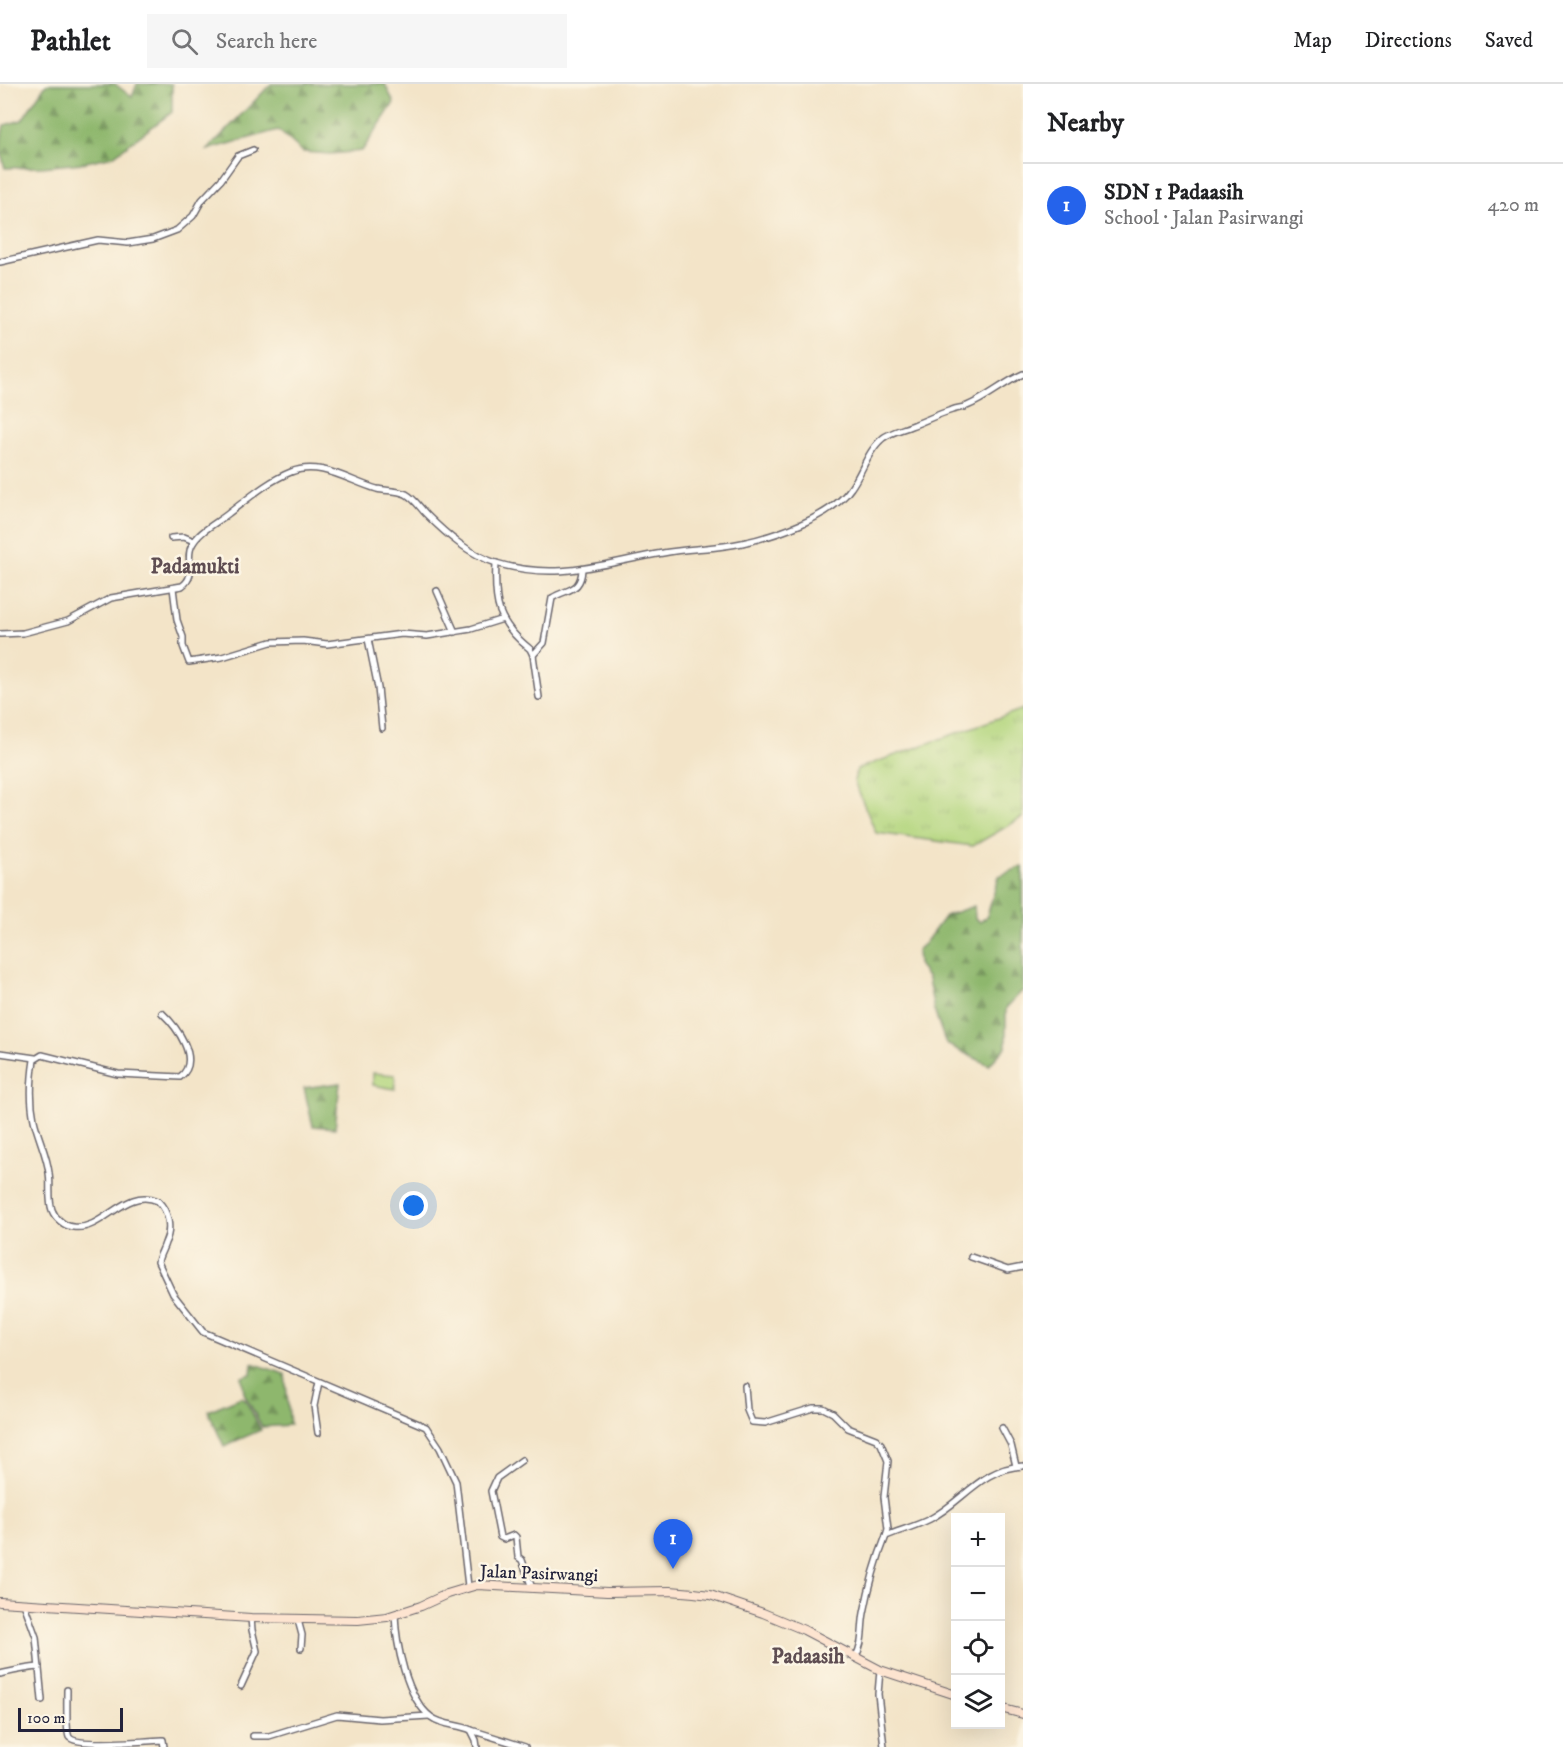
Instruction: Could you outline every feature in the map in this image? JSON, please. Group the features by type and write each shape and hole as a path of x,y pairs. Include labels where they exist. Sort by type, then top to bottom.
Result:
{"street":[{"path":"0,262 98,240 128,243 153,239 177,230 194,216 202,201 238,156 252,150"},
{"path":"0,634 23,633 68,621 111,598 182,586 189,580 190,548 198,536 268,484 291,472 307,467 380,490 406,495 466,549 496,563 565,572 664,552 743,543 782,531 830,509 850,490 873,451 884,438 894,432 967,406 1023,374"},
{"path":"171,538 184,537 194,541"},
{"path":"496,563 496,603 503,619 533,655 538,697"},
{"path":"533,655 544,643 552,598 561,592 574,589 581,580 582,569"},
{"path":"173,588 177,620 189,662 222,657 272,642 303,641 327,644 402,634 427,636 455,632 503,619"},
{"path":"437,591 455,632"},
{"path":"368,639 378,688 382,728"},
{"path":"0,1053 35,1058 39,1055 46,1055 118,1074 180,1077 185,1072 189,1060 176,1028 162,1013"},
{"path":"35,1058 31,1083 33,1114 49,1171 51,1208 59,1220 73,1227 81,1227 92,1224 129,1202 145,1197 158,1200 169,1227 167,1240 158,1262 172,1294 197,1327 206,1334 426,1427 456,1482 468,1586"},
{"path":"971,1257 1008,1270 1023,1267"},
{"path":"318,1382 314,1406 318,1433"},
{"path":"745,1386 747,1410 752,1422 765,1423 813,1408 824,1408 833,1413 848,1428 876,1439 881,1444 888,1461 884,1497 888,1529 873,1573 862,1621 862,1643 855,1658"},
{"path":"1002,1428 1011,1445 1016,1466"},
{"path":"522,1460 497,1478 491,1496 500,1537 504,1539 514,1535 516,1537 518,1557 525,1567 532,1588"},
{"path":"886,1536 931,1518 982,1479 1016,1466 1023,1466"},
{"name":"Jalan Pasirwangi","path":"0,1602 251,1618 367,1620 421,1606 468,1586 498,1585 607,1592 670,1591 710,1596 745,1606 804,1630 880,1670 951,1693"},
{"path":"24,1604 36,1637 42,1700"},
{"path":"395,1614 398,1644 406,1673 421,1706 429,1716 450,1726 471,1730 525,1747"},
{"path":"241,1686 257,1651 251,1618"},
{"path":"298,1620 302,1635 301,1648"},
{"path":"0,1674 8,1670 39,1667"},
{"path":"880,1670 878,1694 884,1747"},
{"path":"67,1690 69,1711 66,1723 72,1741 162,1740 164,1747"},
{"path":"1005,1709 1023,1714"},
{"path":"254,1736 270,1736 337,1715 380,1719 429,1716"},
{"path":"471,1730 477,1747"}],"green space":[{"path":"46,84 115,84 132,97 137,84 172,84 172,112 113,156 82,163 5,168 1,147 4,125 22,120"},
{"path":"271,84 385,84 394,103 362,151 330,154 303,152 278,130 207,150"},
{"path":"1023,709 1023,817 973,846 876,833 854,781 857,769"},
{"path":"1023,866 1023,990 1006,1008 1006,1047 989,1065 946,1044 934,1010 928,979 918,964 917,950 945,916 974,906 975,918 980,922 987,916 999,876"},
{"path":"373,1073 395,1075 395,1089 373,1085"},
{"path":"340,1083 335,1128 313,1126 304,1088"},
{"path":"252,1363 285,1374 290,1425 262,1427 244,1393 242,1377 251,1374"},
{"path":"241,1397 245,1399 261,1430 224,1446 208,1411"}],"place":[{"name":"SDN 1 Padaasih","path":"673,1569"}],"district":[{"name":"Padamukti","path":"195,567"},
{"name":"Padaasih","path":"808,1657"}]}
